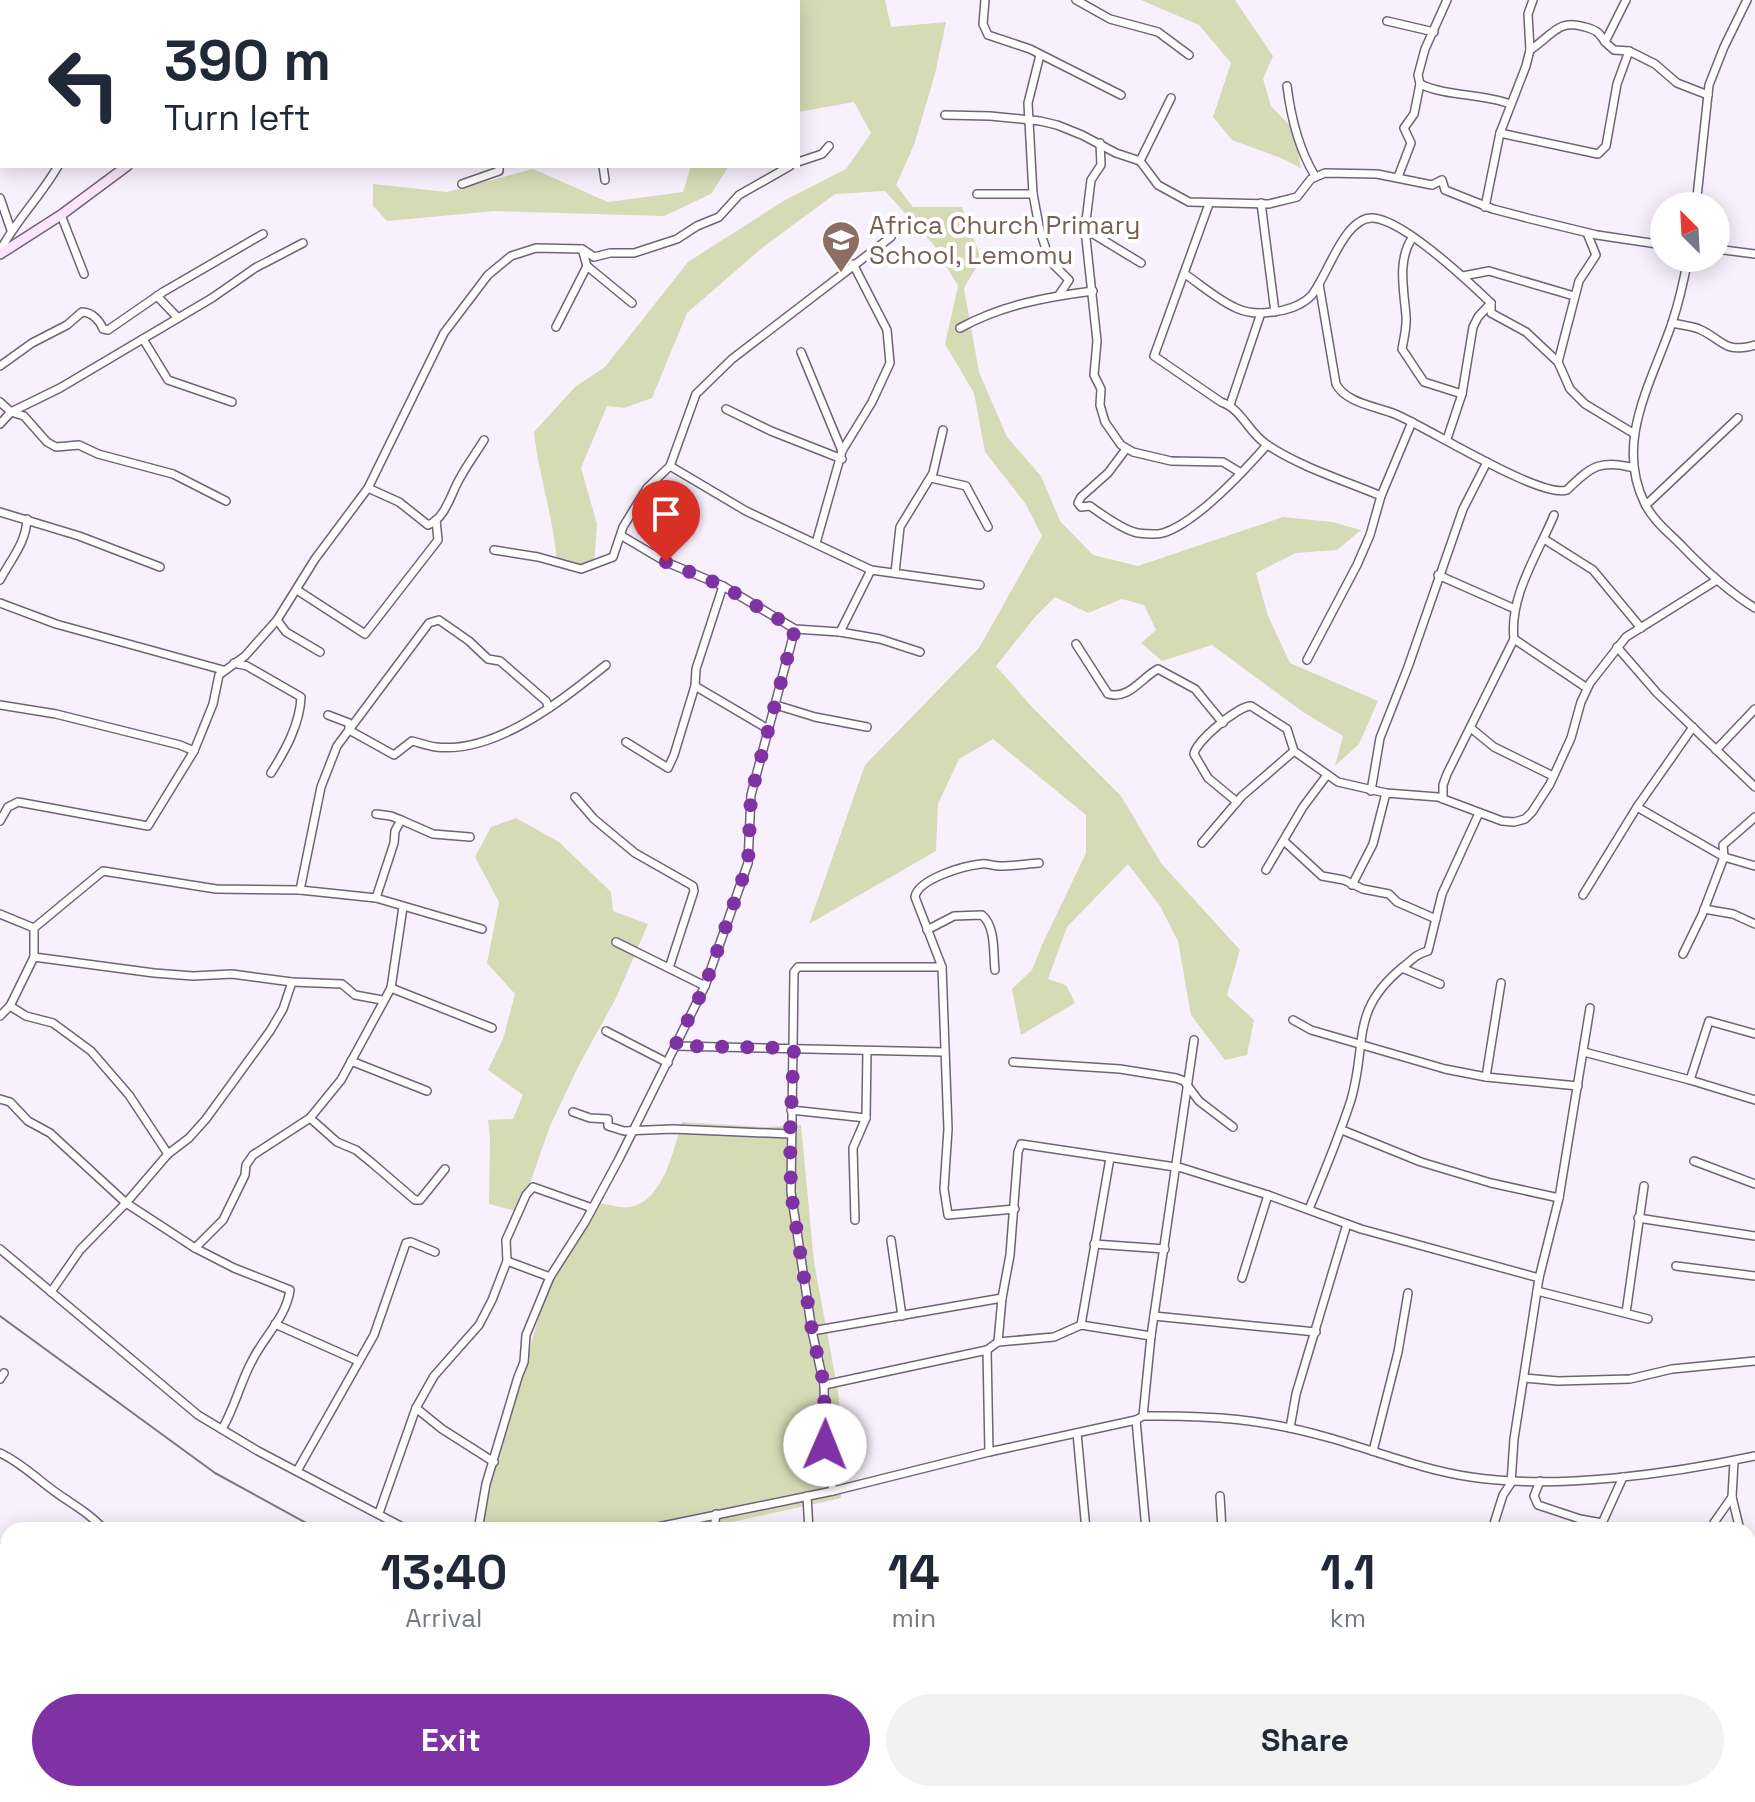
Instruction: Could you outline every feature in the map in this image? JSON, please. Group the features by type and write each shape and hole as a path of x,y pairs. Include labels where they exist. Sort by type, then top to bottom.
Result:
{"main road":[{"path":"0,252 61,215 124,168"}],"street":[{"path":"985,0 983,24 988,35 1005,39 1121,95"},
{"path":"1076,0 1110,19 1158,32 1189,55"},
{"path":"1398,177 1411,143 1404,128 1414,114 1420,84 1418,75 1425,49 1447,0"},
{"path":"1485,207 1500,133 1530,50 1528,14 1533,0"},
{"path":"1605,42 1626,0"},
{"path":"1698,192 1708,95 1720,56 1747,0"},
{"path":"1387,21 1434,32"},
{"path":"1530,50 1562,25 1573,23 1598,31 1614,50 1629,51 1655,64 1677,83 1708,95"},
{"path":"1529,37 1540,43"},
{"path":"1500,133 1598,154 1603,151 1617,84 1629,51"},
{"path":"1040,55 1030,88 1033,194 1050,261 1069,280 1059,295"},
{"path":"1420,84 1486,96 1510,104"},
{"path":"1287,86 1294,126 1306,161 1315,176"},
{"path":"1140,161 1171,98"},
{"path":"945,115 990,116 1057,125 1140,161 1158,185 1192,203 1269,204 1297,197 1315,176 1377,174 1432,185 1442,180 1445,190 1485,207 1587,233 1650,244"},
{"path":"1100,143 1101,165 1091,180 1085,229 1097,341 1094,375 1101,389 1100,405 1111,433 1126,449 1171,461 1223,462 1241,473"},
{"path":"800,161 822,154 829,146"},
{"path":"0,252 11,230 36,201 57,168"},
{"path":"462,184 499,171 499,168"},
{"path":"603,168 605,180"},
{"path":"0,821 8,807 18,802 148,826 194,751 223,670 245,656 277,620 315,559 368,488 444,333 493,268 525,251 582,249 594,257 634,253 677,239 719,217 739,195 786,168"},
{"path":"977,194 1033,194"},
{"path":"0,198 11,230"},
{"path":"1192,203 1204,213"},
{"path":"1261,203 1275,312"},
{"path":"1209,204 1154,356 1230,405 1253,434 1267,445 1381,496"},
{"path":"61,215 84,274"},
{"path":"1185,274 1236,308 1261,313 1275,312 1311,296 1329,261 1358,222 1377,218 1412,238 1463,276 1491,303 1491,313 1526,332 1558,362 1570,389 1585,404 1633,433"},
{"path":"1085,229 1141,263"},
{"path":"1558,362 1579,281 1596,255 1587,233"},
{"path":"0,366 32,343 67,325 82,312 90,314 101,322 103,329 108,330 157,296 263,234"},
{"path":"494,550 538,557 581,569 613,557 623,527 647,488 670,466 696,394 732,359 891,237"},
{"path":"1412,238 1403,259 1403,299 1407,318 1402,349 1424,382 1462,394"},
{"path":"0,424 11,412 60,388 255,268 303,243"},
{"path":"582,249 587,266 632,303"},
{"path":"1730,251 1755,254"},
{"path":"816,543 842,455 890,363 887,330 853,264"},
{"path":"556,327 587,266"},
{"path":"1463,276 1489,271 1574,296"},
{"path":"1685,272 1672,323 1633,433 1634,468 1646,505 1660,525 1730,593 1755,608"},
{"path":"1319,284 1336,384 1341,393 1412,422 1487,462 1552,491 1567,490 1581,475 1604,465 1614,463 1634,468"},
{"path":"960,328 1019,303 1093,291"},
{"path":"157,296 178,318"},
{"path":"1447,439 1462,394 1473,327 1491,303"},
{"path":"1230,405 1261,313"},
{"path":"1672,323 1700,329 1719,344 1740,349 1755,345"},
{"path":"143,339 168,380 232,402"},
{"path":"801,352 842,455"},
{"path":"0,402 11,412 24,416 47,442 56,447 79,445 98,454 173,474 226,501"},
{"path":"726,409 771,431 842,455"},
{"path":"1646,505 1738,418"},
{"path":"1307,660 1357,565 1412,422"},
{"path":"895,573 900,527 931,478 943,430"},
{"path":"368,488 407,507 428,525 448,505 459,479 484,440"},
{"path":"1126,449 1108,473 1078,503 1081,507 1090,506 1134,532 1163,533 1197,512 1267,445"},
{"path":"1371,791 1380,738 1463,509 1487,462"},
{"path":"670,466 746,511 871,570 980,585"},
{"path":"931,478 966,486 988,527"},
{"path":"0,512 160,567"},
{"path":"1443,799 1447,774 1514,639 1515,609 1554,515"},
{"path":"0,580 11,557 23,543 27,519"},
{"path":"297,590 365,634 438,540 436,520"},
{"path":"622,536 666,562 723,586 795,629 880,639 920,652"},
{"path":"1544,539 1593,570 1641,628"},
{"path":"840,632 871,570"},
{"path":"1438,575 1515,609"},
{"path":"1237,802 1208,778 1194,754 1195,747 1241,708 1251,706 1287,729 1294,751 1338,782 1371,791 1421,794 1443,799 1502,821 1525,819 1553,776 1571,738 1587,688 1617,647 1626,637 1717,580"},
{"path":"626,742 668,768 723,586"},
{"path":"0,603 56,624 223,670"},
{"path":"277,620 286,632 320,652"},
{"path":"300,890 321,787 337,746 429,623 439,620 488,659 500,661 546,701 549,708"},
{"path":"479,1522 486,1484 523,1369 526,1335 550,1277 592,1208 705,986 748,863 751,795 795,629"},
{"path":"1514,639 1587,688"},
{"path":"1076,644 1108,694 1117,697 1125,695 1158,669 1195,689 1223,723"},
{"path":"1617,647 1755,787"},
{"path":"234,663 247,666 301,697 285,751 271,773"},
{"path":"349,730 394,755 412,741 436,747 463,746 502,734 549,708 606,665"},
{"path":"695,686 768,729"},
{"path":"0,705 56,714 194,751"},
{"path":"776,705 815,717 867,727"},
{"path":"1716,750 1755,709"},
{"path":"328,715 349,723 349,730"},
{"path":"1583,895 1637,807 1693,727"},
{"path":"1472,729 1523,764 1553,776"},
{"path":"1202,843 1237,802 1294,751"},
{"path":"1266,870 1303,807 1327,775"},
{"path":"1352,885 1373,844 1386,793"},
{"path":"575,797 594,819 635,853 693,886 669,968"},
{"path":"1637,807 1724,857 1755,866"},
{"path":"1309,1209 1342,1130 1356,1083 1361,1026 1378,989 1418,953 1428,951 1442,894 1479,813"},
{"path":"376,814 391,816 433,834 470,837"},
{"path":"1683,954 1724,857 1723,845 1755,817"},
{"path":"376,898 401,820"},
{"path":"1284,841 1322,876 1389,894 1397,902 1436,919"},
{"path":"1015,1209 948,1215 944,1189 948,1129 942,967 915,892 922,885 947,873 980,864 1039,863"},
{"path":"34,928 103,871 216,889 300,890 376,898 482,929"},
{"path":"195,1248 223,1220 253,1155 310,1118 327,1099 351,1061 391,988 403,907"},
{"path":"1704,909 1733,914 1755,924"},
{"path":"0,914 34,928"},
{"path":"927,930 954,916 982,915 988,919 992,931 995,970"},
{"path":"0,1016 10,1006 34,957 34,928"},
{"path":"616,942 705,986"},
{"path":"34,957 193,976 232,974 292,982 342,984 355,995 382,1000"},
{"path":"833,1491 825,1445 824,1385 812,1331 791,1192 795,969 942,967"},
{"path":"1402,968 1440,984"},
{"path":"51,1292 80,1250 168,1154 189,1138 206,1119 270,1031 283,1009 292,982"},
{"path":"1486,1077 1501,983"},
{"path":"391,988 492,1028"},
{"path":"10,1006 26,1016 53,1023 91,1051 129,1095 168,1154"},
{"path":"1495,1522 1503,1495 1511,1483 1514,1439 1539,1278 1559,1198 1590,1008"},
{"path":"1293,1020 1311,1030 1445,1069 1486,1077 1578,1086"},
{"path":"1690,1080 1709,1021 1755,1034"},
{"path":"606,1031 668,1063"},
{"path":"1146,1522 1140,1418 1194,1040"},
{"path":"675,1046 944,1052"},
{"path":"855,1220 853,1148 866,1118 867,1051"},
{"path":"1584,1052 1755,1100"},
{"path":"351,1061 427,1091"},
{"path":"1013,1062 1120,1069 1176,1078 1184,1081 1199,1101 1233,1127"},
{"path":"0,1099 10,1102 28,1121 50,1133 126,1203 195,1248 234,1268 290,1290 288,1304 251,1362 234,1408 222,1429"},
{"path":"791,1110 866,1118"},
{"path":"573,1112 590,1118 608,1119 608,1126 624,1131 673,1129 790,1134"},
{"path":"310,1118 337,1142 356,1150 415,1200 420,1200 445,1169"},
{"path":"1342,1130 1421,1162 1491,1183 1559,1198"},
{"path":"998,1342 1021,1144 1177,1168 1268,1195 1347,1224 1539,1278"},
{"path":"1081,1325 1110,1158"},
{"path":"1694,1161 1755,1184"},
{"path":"1626,1313 1644,1186"},
{"path":"379,1513 416,1408 434,1376 479,1325 492,1300 507,1261 506,1240 526,1195 533,1187 592,1208"},
{"path":"1242,1278 1268,1195"},
{"path":"1638,1218 1755,1236"},
{"path":"1290,1428 1296,1394 1347,1224"},
{"path":"891,1240 902,1316"},
{"path":"297,1471 374,1335 406,1243 411,1242 435,1252"},
{"path":"1094,1244 1165,1249"},
{"path":"0,1249 177,1398 222,1429 394,1522"},
{"path":"507,1261 550,1277"},
{"path":"1676,1266 1755,1276"},
{"path":"1537,1291 1648,1319"},
{"path":"1373,1451 1398,1352 1408,1293"},
{"path":"812,1331 1002,1298"},
{"path":"1154,1316 1316,1332"},
{"path":"275,1324 358,1361"},
{"path":"824,1385 987,1350 998,1342 1054,1337 1081,1325 1151,1336"},
{"path":"987,1350 989,1452"},
{"path":"1524,1378 1558,1381 1630,1379 1672,1369 1755,1361"},
{"path":"416,1408 494,1462"},
{"path":"683,1522 833,1491 1140,1418 1221,1416 1290,1428 1453,1474 1511,1483 1623,1477 1755,1456"},
{"path":"1077,1433 1082,1522"},
{"path":"0,1453 14,1460 63,1498 85,1509 97,1522"},
{"path":"1734,1461 1732,1497 1738,1522"},
{"path":"1603,1522 1623,1477"},
{"path":"1540,1481 1534,1496 1538,1505 1589,1522"},
{"path":"807,1496 809,1522"},
{"path":"1220,1496 1222,1522"},
{"path":"1715,1522 1732,1497"},
{"path":"715,1522 716,1514"}],"green space":[{"path":"800,0 885,0 891,27 946,22 935,74 914,145 896,185 913,207 962,207 981,259 964,288 979,372 1007,437 1041,476 1060,521 1093,555 1138,566 1283,517 1332,522 1361,530 1337,550 1296,553 1256,573 1268,616 1290,663 1378,701 1359,744 1335,766 1343,736 1303,712 1212,645 1162,661 1141,643 1156,630 1144,605 1122,599 1088,613 1055,597 996,666 1032,707 1121,796 1161,863 1240,950 1227,995 1254,1020 1247,1055 1225,1060 1191,1015 1178,941 1160,906 1128,864 1067,927 1048,979 1066,985 1075,1003 1021,1035 1012,989 1032,970 1086,853 1086,815 993,739 959,759 938,804 936,851 809,924 865,765 979,648 1042,536 1025,503 985,452 974,393 945,344 958,286 933,244 885,191 835,194 762,248 687,313 652,398 624,408 607,406 581,468 597,524 594,565 557,567 534,432 575,387 605,367 688,262 785,200 846,169 871,133 854,102 800,112"},
{"path":"1141,0 1235,0 1273,56 1263,79 1271,106 1293,129 1301,168 1232,140 1213,117 1231,63 1199,25"},
{"path":"690,168 728,168 711,194 664,216 495,211 387,221 373,206 373,184 447,192 533,169 608,202 683,192"},
{"path":"516,818 559,842 611,892 613,911 648,924 616,998 550,1126 520,1212 489,1204 488,1120 513,1119 523,1095 488,1070 503,1039 515,994 487,963 499,902 475,857 491,827"},
{"path":"682,1122 766,1127 801,1125 814,1262 839,1397 841,1498 732,1522 479,1522 548,1285 599,1203 631,1207 642,1202 659,1184 671,1160"}],"railway":[{"path":"0,1316 215,1473 304,1522"}],"place":[{"name":"Africa Church Primary School, Lemomu","path":"841,274"}],"route":[{"path":"666,562 723,586 795,629 751,795 748,863 705,986 675,1046 794,1048 791,1192 812,1331 824,1385 825,1445"}]}
